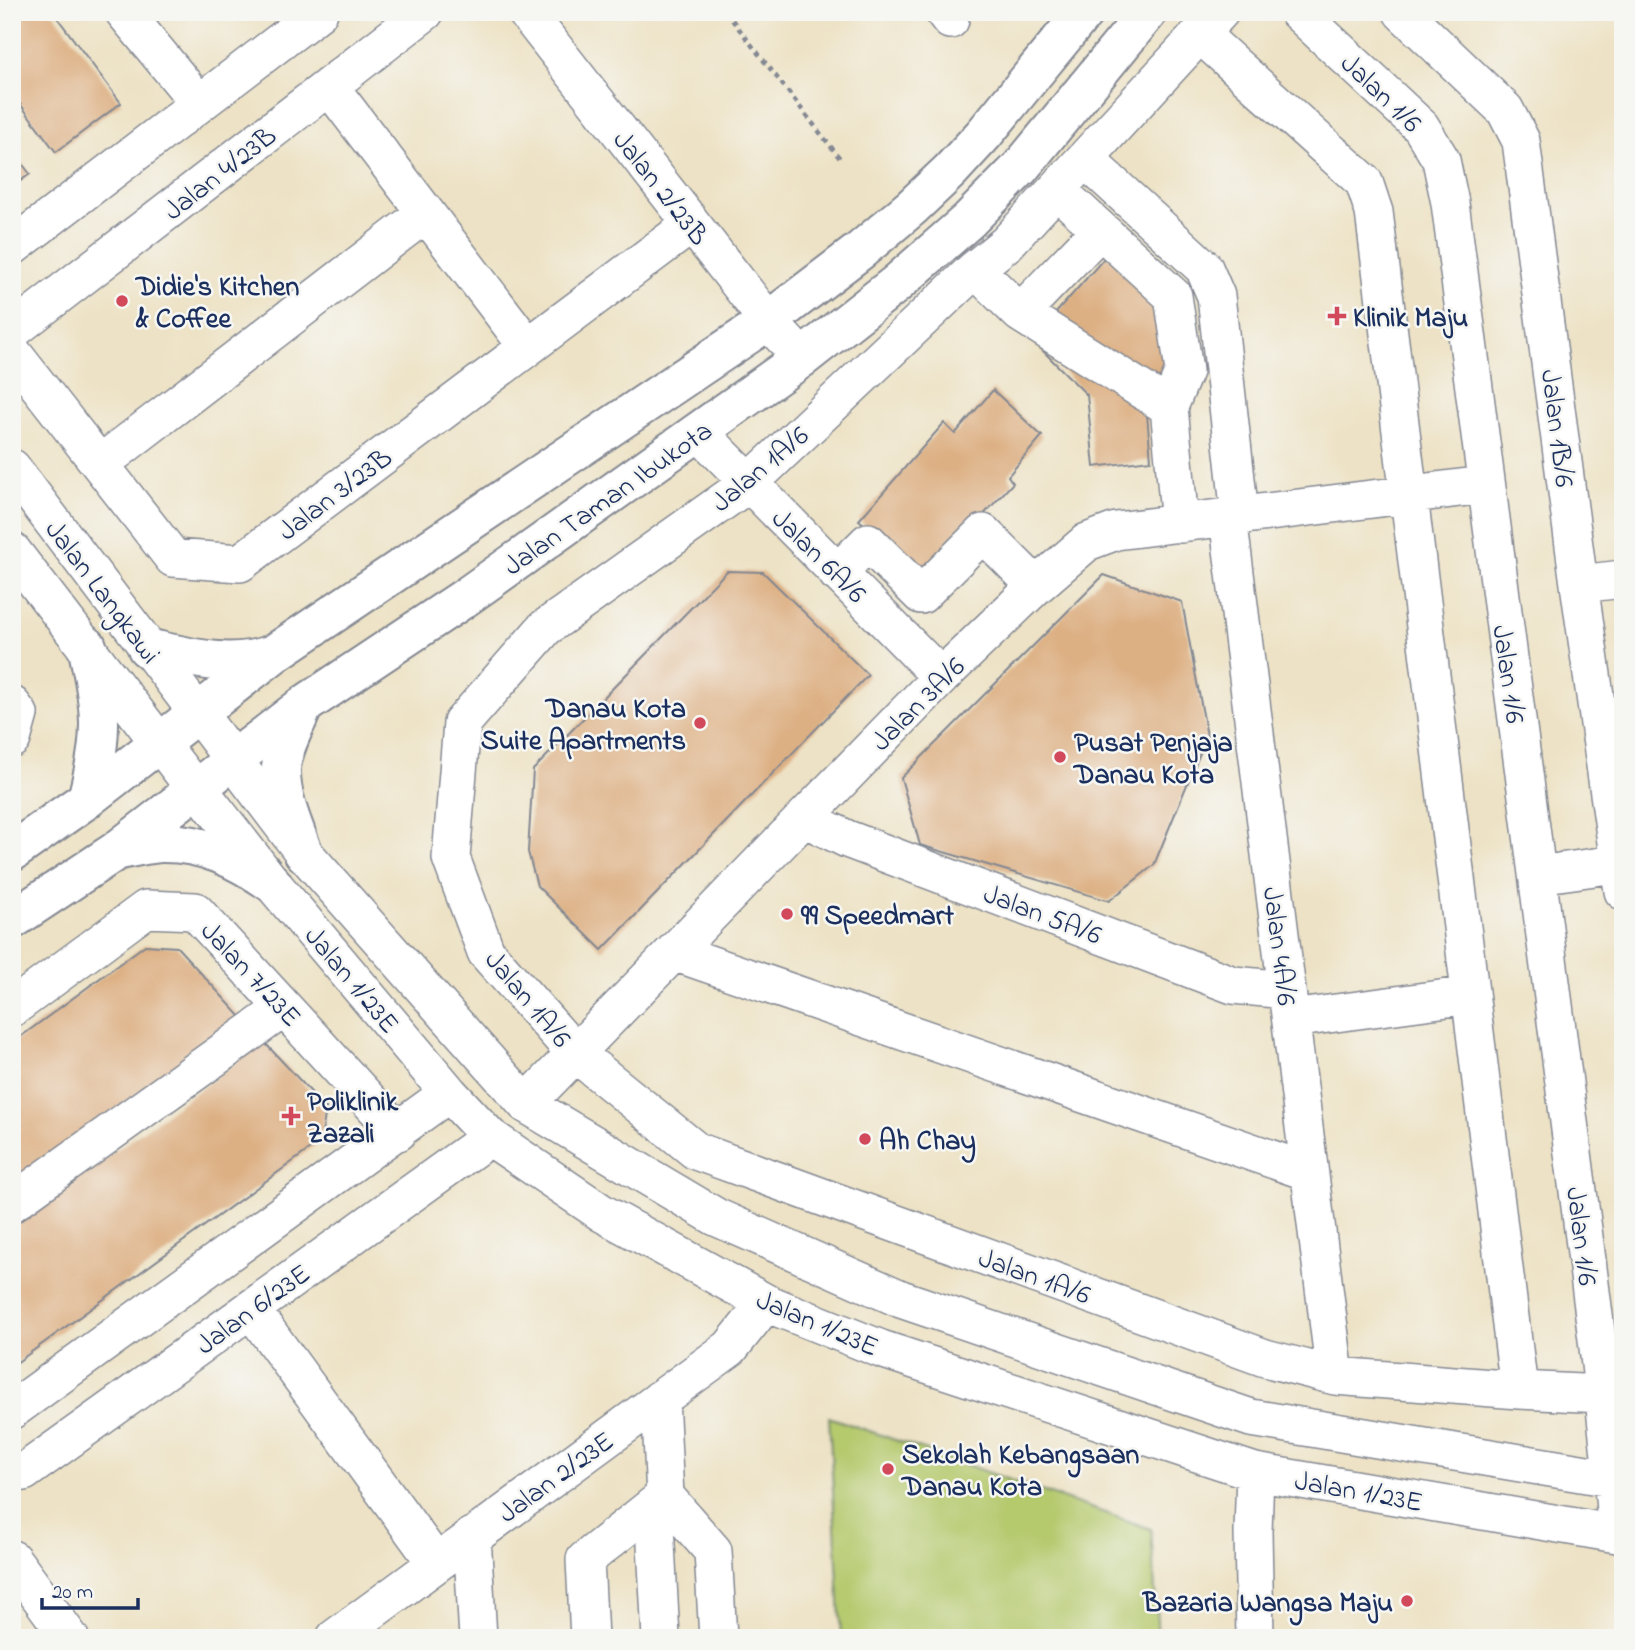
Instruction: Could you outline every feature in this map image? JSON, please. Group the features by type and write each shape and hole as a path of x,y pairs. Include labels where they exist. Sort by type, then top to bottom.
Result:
{"main road":[{"name":"Jalan Taman Ibukota","path":"12,852 87,799 275,653 768,321 861,250 950,171 984,134 1084,12"},
{"name":"Jalan Taman Ibukota","path":"12,920 116,851 304,705 463,599 699,432 802,358 897,284 969,220 1020,168 1148,12"},
{"path":"87,646 98,693 100,726 97,760 87,799"},
{"path":"146,648 222,662 258,659 275,653"},
{"path":"303,852 283,793 281,767 304,705"},
{"path":"116,851 159,843 188,846 237,860 272,883"}],"street":[{"path":"124,12 199,103"},
{"path":"12,247 318,12"},
{"name":"Jalan 4/23B","path":"12,331 425,12"},
{"name":"Jalan 2/23B","path":"526,12 768,321 802,358"},
{"name":"Jalan 1/6","path":"1298,12 1421,127 1441,160 1450,203 1484,485 1613,1394 1620,1535"},
{"name":"Jalan 1B/6","path":"1402,12 1505,110 1521,141 1579,584 1622,873"},
{"path":"1210,23 1364,182 1374,212 1519,1390"},
{"name":"Jalan 1A/6","path":"1210,23 1007,243 975,269 748,483 545,628 462,723 452,858 486,951 575,1053 696,1151 1265,1358 1335,1376 1613,1394"},
{"path":"329,86 528,347"},
{"name":"Jalan 4A/6","path":"1085,159 1204,268 1216,296 1234,517 1289,1005 1335,1376"},
{"path":"1057,190 1173,296 1184,371 1169,407 1180,524"},
{"path":"100,464 426,213"},
{"name":"Jalan 3/23B","path":"12,352 173,558 240,563 692,225"},
{"path":"1020,313 1100,230"},
{"path":"975,269 1020,313 1169,407"},
{"name":"Jalan 6A/6","path":"699,432 941,677"},
{"name":"Jalan Langkawi","path":"12,468 233,760"},
{"name":"Jalan 3A/6","path":"526,1104 941,677 1036,586 1087,542 1116,531 1484,485"},
{"path":"837,573 868,542 921,595 983,533 1036,586"},
{"name":"Jalan Langkawi","path":"12,551 195,789"},
{"path":"1579,584 1623,579"},
{"path":"12,705 19,714 12,739"},
{"name":"Jalan 1/23E","path":"233,760 303,852 526,1104 716,1217 901,1299 1251,1418 1618,1479"},
{"name":"Jalan 1/23E","path":"195,789 209,802 272,883 449,1093 490,1137 602,1213 766,1303 881,1349 1255,1472 1620,1535"},
{"name":"Jalan 5A/6","path":"804,818 847,839 1289,1005 1470,995"},
{"path":"1538,874 1622,873"},
{"name":"Jalan 7/23E","path":"12,1008 146,909 195,911 398,1132"},
{"path":"674,952 1309,1172"},
{"path":"12,1203 284,1007"},
{"name":"Jalan 6/23E","path":"12,1410 449,1093"},
{"name":"Jalan 6/23E","path":"12,1474 24,1472 490,1137"},
{"name":"Jalan 2/23E","path":"335,1638 730,1348 766,1303"},
{"path":"251,1309 436,1563"},
{"path":"660,1399 661,1638"},
{"path":"1255,1472 1252,1532 1255,1638"},
{"path":"589,1638 585,1560 659,1501"},
{"path":"659,1501 713,1551 718,1638"},
{"path":"472,1536 478,1638"},
{"path":"12,1559 70,1638"}],"path":[{"path":"726,12 842,160"}],"green space":[{"path":"829,1417 1151,1529 1158,1638 841,1638"}],"building":[{"path":"12,12 53,12 121,103 56,152 12,93"},
{"path":"12,150 30,174 12,187"},
{"path":"1107,255 1199,341 1146,403 1151,460 1094,467 1087,395 1032,340"},
{"path":"993,390 1042,436 1008,476 1013,483 926,577 859,520 944,423 955,434"},
{"name":"Danau Kota Suite Apartments","path":"727,571 763,572 868,675 602,950 537,886 528,852 533,770"},
{"name":"Pusat Penjaja Danau Kota","path":"1104,575 1182,602 1207,736 1154,865 1109,901 920,845 901,778"},
{"path":"145,945 177,947 242,1018 12,1184 12,1043"},
{"path":"264,1042 326,1108 321,1141 12,1366 12,1227"}],"place":[{"name":"Didie's Kitchen & Coffee","path":"122,301"},
{"name":"Klinik Maju","path":"1337,316"},
{"name":"Danau Kota Suite Apartments","path":"700,723"},
{"name":"Pusat Penjaja Danau Kota","path":"1060,757"},
{"name":"99 Speedmart","path":"787,914"},
{"name":"Poliklinik Zazali","path":"291,1116"},
{"name":"Ah Chay","path":"865,1139"},
{"name":"Sekolah Kebangsaan Danau Kota","path":"888,1469"},
{"name":"Bazaria Wangsa Maju","path":"1407,1601"}]}
